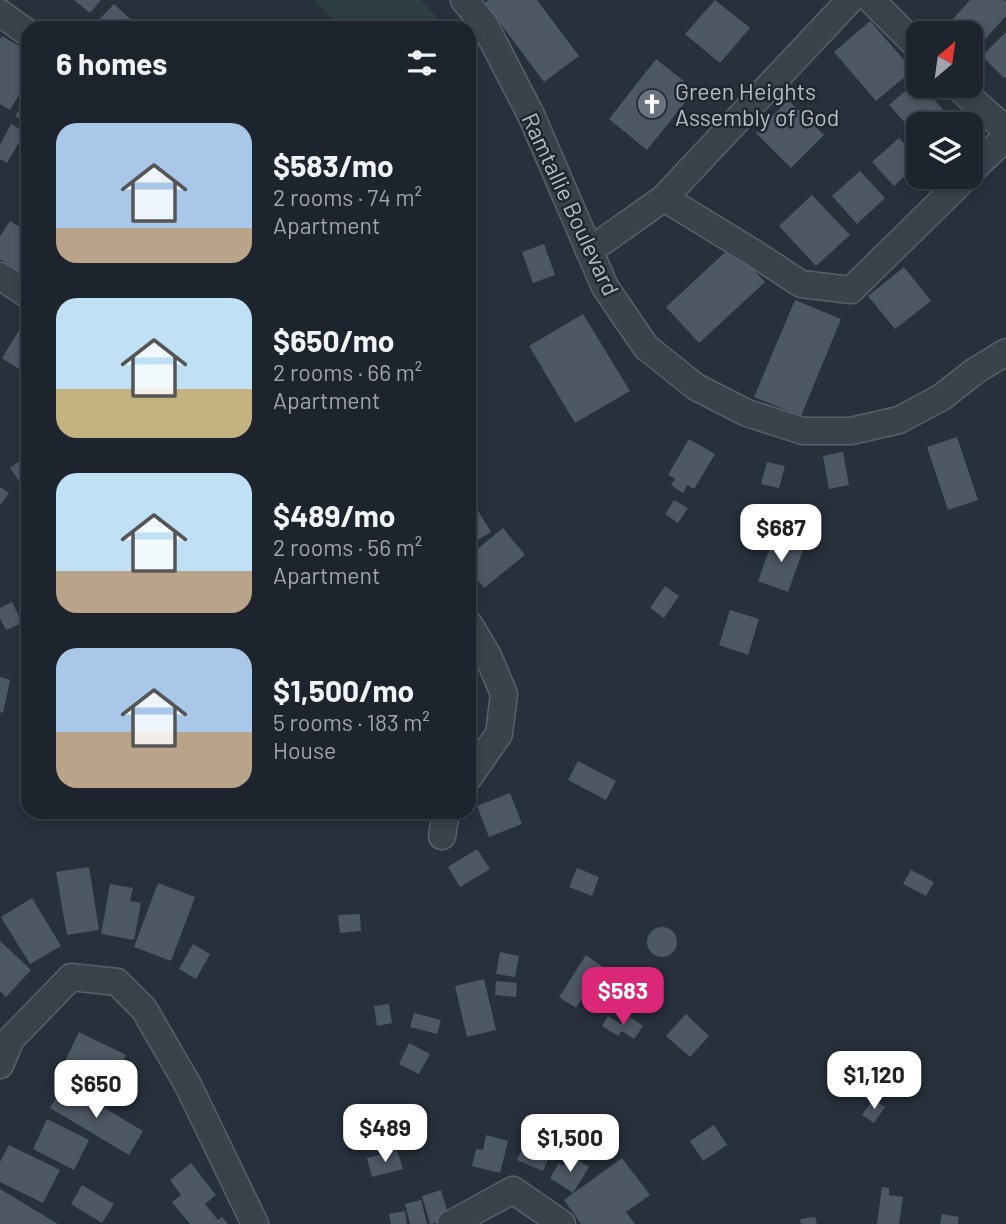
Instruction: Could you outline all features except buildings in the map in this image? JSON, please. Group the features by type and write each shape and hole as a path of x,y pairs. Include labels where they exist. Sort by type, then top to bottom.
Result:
{"street":[{"name":"Ramtallie Boulevard","path":"464,0 484,23 531,115 605,287 646,347 696,387 747,413 803,431 850,431 899,420 942,397 1006,352"},
{"path":"589,251 664,198 850,0"},
{"path":"871,0 906,35"},
{"path":"0,13 21,28"},
{"path":"970,98 1006,130"},
{"path":"983,160 1006,137"},
{"path":"664,198 802,284 851,290 954,189"},
{"path":"0,276 21,290"},
{"path":"476,636 504,694 499,734 476,767"},
{"path":"0,1065 11,1040 71,978 117,982 144,1009 188,1084 255,1224"},
{"path":"451,1224 513,1190 562,1224"}],"shaded area":[{"path":"314,0 421,0 440,21 335,21"}],"place":[{"name":"Green Heights Assembly of God","path":"652,104"}]}
